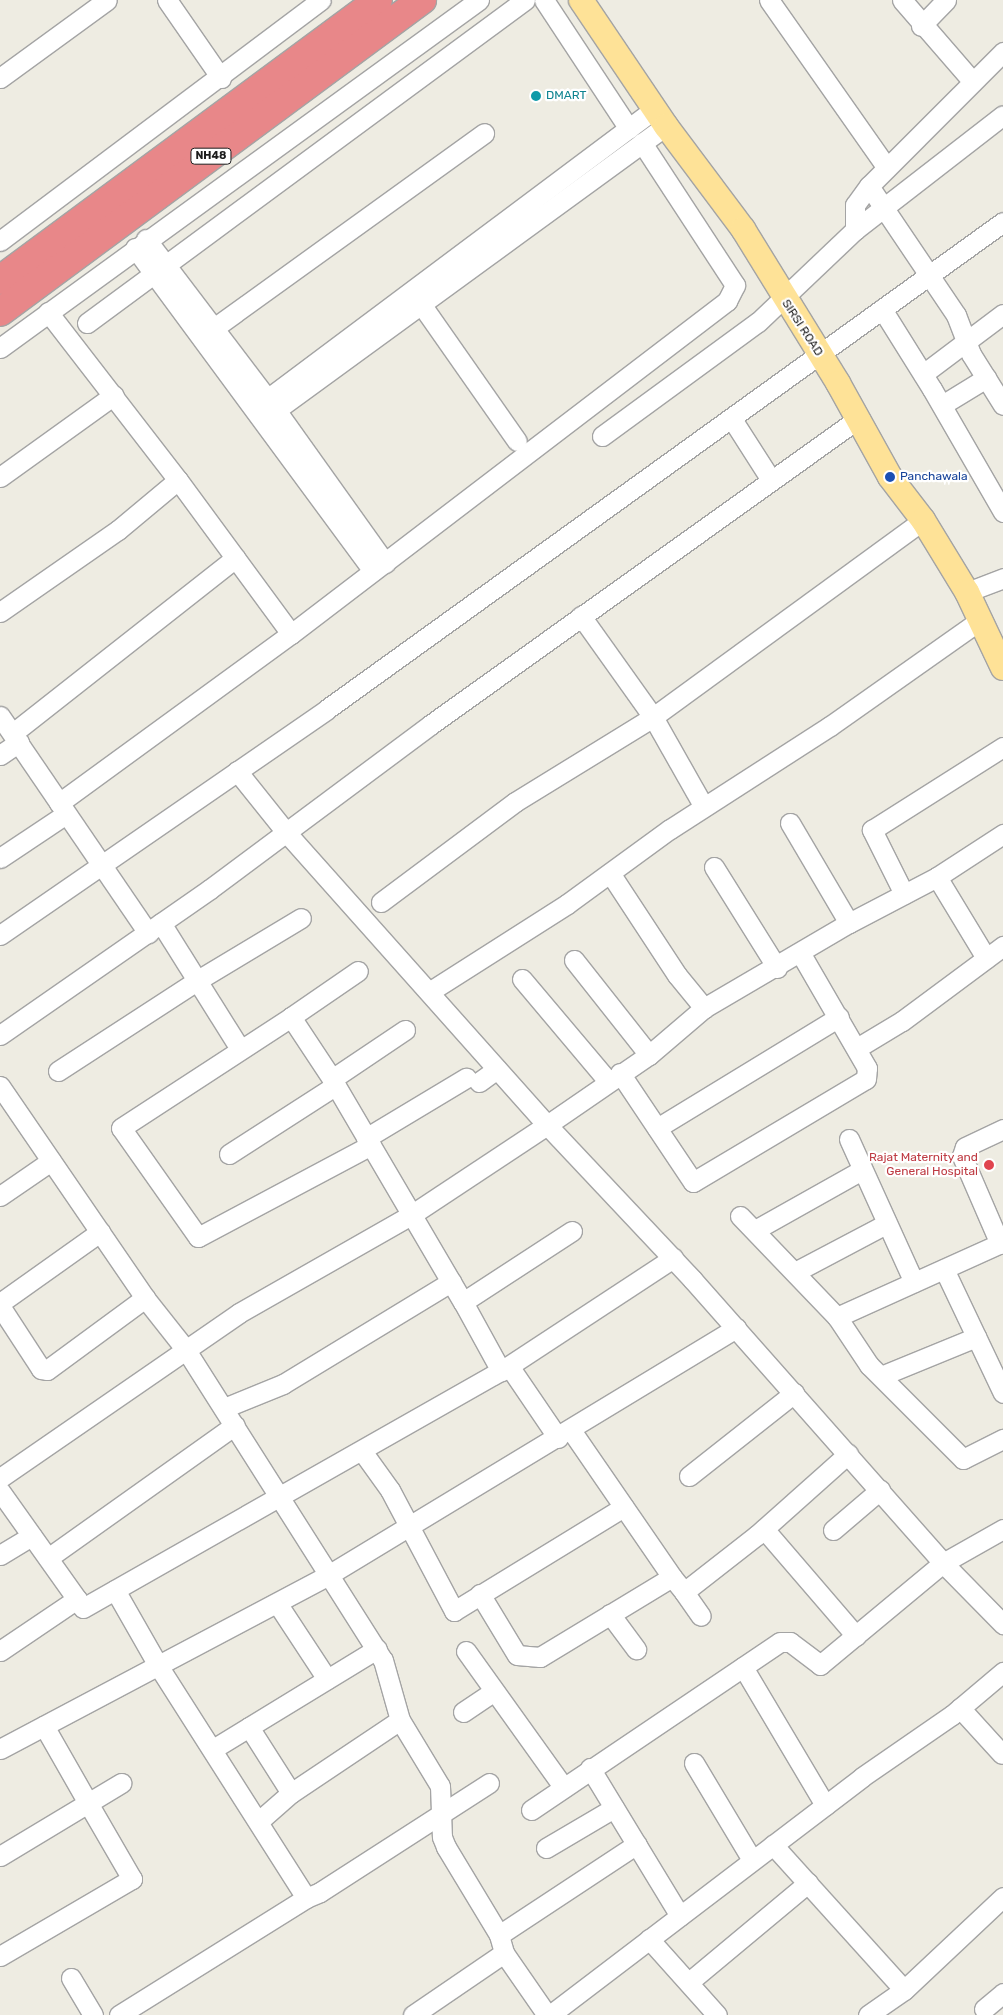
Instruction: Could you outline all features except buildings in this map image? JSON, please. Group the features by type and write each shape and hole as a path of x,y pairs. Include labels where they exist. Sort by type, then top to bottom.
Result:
{"highway":[{"name":"NH48","path":"0,280 378,0"},
{"name":"NH48","path":"0,312 422,0"}],"main road":[{"name":"SIRSI ROAD","path":"581,0 660,118 743,229 783,298 859,418 890,477 923,520 967,592 1003,668"}],"street":[{"path":"0,78 107,0"},
{"path":"167,0 222,78"},
{"path":"0,241 222,78 321,0"},
{"path":"0,348 479,0"},
{"path":"87,323 525,0"},
{"path":"544,0 629,129"},
{"path":"769,0 887,168"},
{"path":"902,0 921,26 972,82"},
{"path":"921,26 946,0"},
{"path":"855,230 855,205 869,186 1003,52"},
{"path":"602,436 758,322 855,230 1003,115"},
{"path":"272,404 629,129 660,118"},
{"path":"272,404 421,304 642,143 660,118"},
{"path":"214,328 484,133"},
{"path":"0,858 727,301 734,292 735,285 642,143"},
{"path":"869,186 956,315 966,342 1003,405"},
{"path":"0,935 238,771 732,419 1003,222"},
{"path":"141,244 379,567"},
{"path":"160,270 214,328 272,404 379,567"},
{"path":"421,304 517,441"},
{"path":"882,309 942,405 1003,512"},
{"path":"48,312 114,395 291,634"},
{"path":"923,374 1003,314"},
{"path":"942,405 986,378"},
{"path":"0,477 114,395"},
{"path":"0,1035 154,928 581,616 859,418"},
{"path":"732,419 771,480"},
{"path":"0,612 118,530 178,480"},
{"path":"381,902 515,802 653,716 923,520"},
{"path":"0,755 16,737 235,558"},
{"path":"967,592 1003,578"},
{"path":"581,616 653,716 704,807"},
{"path":"429,992 568,904 610,872 704,807 868,700 980,620"},
{"path":"0,716 16,737 99,865 198,980 240,1049"},
{"path":"904,894 872,830 1003,747"},
{"path":"238,771 285,831 547,1125 673,1258 943,1563 1003,1624"},
{"path":"790,823 849,923"},
{"path":"0,1478 239,1313 411,1215 547,1125 648,1055 704,1008 801,954 849,923 937,877 1003,834"},
{"path":"714,868 777,968"},
{"path":"610,872 677,976 704,1008"},
{"path":"937,877 986,958"},
{"path":"58,1071 198,980 301,918"},
{"path":"857,1048 902,1021 1003,946"},
{"path":"522,979 614,1077 657,1128 693,1182 866,1079 867,1068 857,1048 801,954"},
{"path":"574,960 648,1055"},
{"path":"358,971 121,1128 198,1237 497,1068"},
{"path":"290,1017 334,1082 411,1215 505,1369 564,1434 624,1507 701,1616"},
{"path":"657,1128 839,1017"},
{"path":"229,1154 334,1082 405,1030"},
{"path":"0,1086 145,1298 186,1350 377,1649 383,1660 400,1720 433,1772 442,1796 442,1837 446,1847 499,1935 504,1953 548,2015 825,1805 999,1680"},
{"path":"837,1317 1002,1243 962,1156 965,1147 1003,1129"},
{"path":"849,1139 914,1282"},
{"path":"0,1196 51,1161"},
{"path":"755,1230 862,1170"},
{"path":"740,1216 837,1317 881,1376 963,1459 1003,1439"},
{"path":"795,1272 886,1224"},
{"path":"463,1302 572,1231"},
{"path":"100,1232 0,1305 41,1369 47,1370 145,1298"},
{"path":"0,1491 83,1608 505,1369 673,1258"},
{"path":"944,1269 1003,1393"},
{"path":"224,1408 283,1384 451,1282"},
{"path":"0,1749 159,1667 330,1574 564,1434 736,1328"},
{"path":"881,1376 976,1337"},
{"path":"689,1476 794,1393"},
{"path":"48,1558 235,1425"},
{"path":"362,1451 390,1490 408,1528 454,1610 624,1507"},
{"path":"684,1592 764,1529 848,1454"},
{"path":"833,1530 880,1490"},
{"path":"764,1529 856,1636"},
{"path":"531,1810 590,1768 780,1642 790,1642 820,1665 943,1563 1003,1529"},
{"path":"0,1555 32,1536"},
{"path":"480,1594 517,1655 540,1657 672,1576"},
{"path":"114,1590 159,1667 213,1749 306,1898"},
{"path":"0,1651 77,1599"},
{"path":"277,1603 327,1680"},
{"path":"610,1614 636,1650"},
{"path":"213,1749 377,1649"},
{"path":"466,1651 564,1788"},
{"path":"743,1667 825,1805"},
{"path":"463,1712 494,1691"},
{"path":"960,1708 1002,1754"},
{"path":"258,1821 291,1793 400,1720"},
{"path":"0,1956 132,1879 44,1726"},
{"path":"249,1727 291,1793"},
{"path":"694,1763 752,1860"},
{"path":"590,1768 680,1916"},
{"path":"0,1856 121,1783"},
{"path":"119,2015 443,1815 489,1783"},
{"path":"546,1848 614,1808"},
{"path":"499,1935 637,1844"},
{"path":"773,1845 904,1990"},
{"path":"689,1982 808,1883"},
{"path":"868,2015 904,1990 1003,1897"},
{"path":"649,1939 717,2015"},
{"path":"413,2015 504,1953"},
{"path":"71,1978 93,2015"},
{"path":"984,2010 1003,1993"}],"place":[{"name":"DMART","path":"536,96"},
{"name":"Panchawala","path":"890,477"},
{"name":"Rajat Maternity and General Hospital","path":"989,1165"}]}
